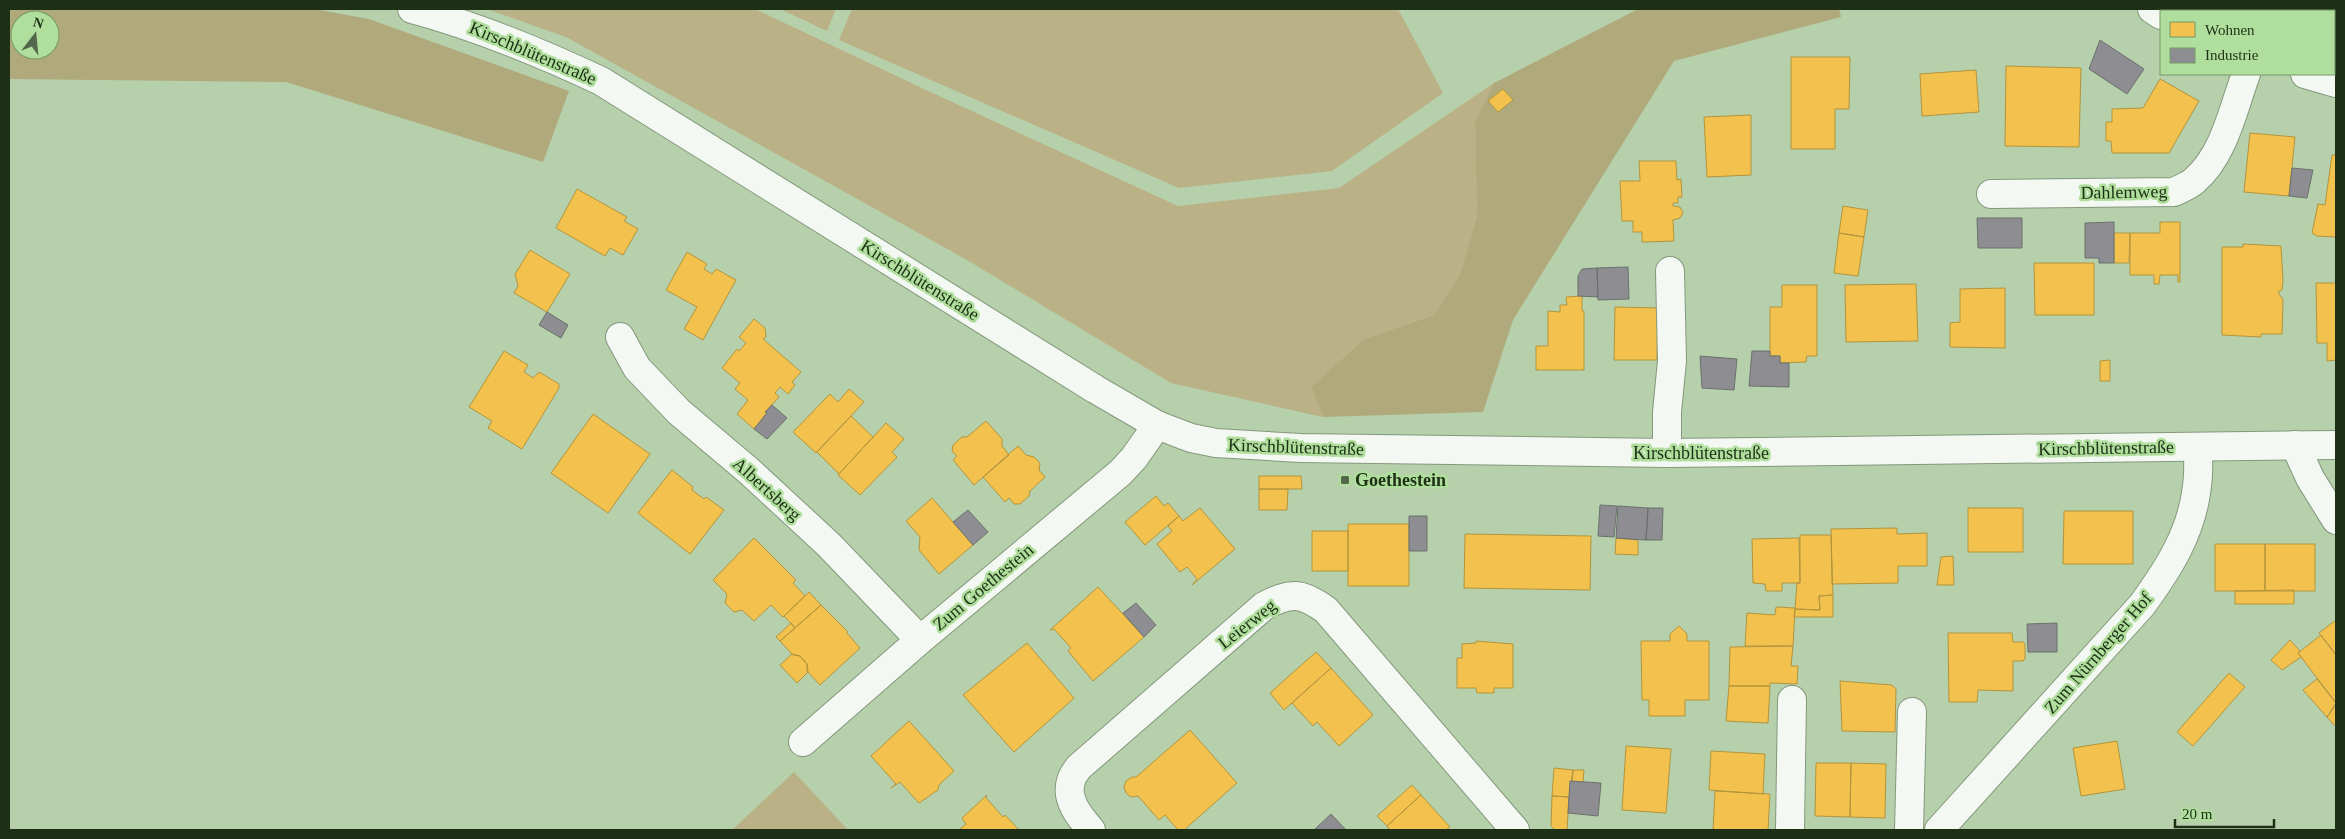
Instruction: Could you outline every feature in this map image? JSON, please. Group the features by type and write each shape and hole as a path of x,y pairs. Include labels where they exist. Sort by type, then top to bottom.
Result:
{"street":[{"name":"Kirschblütenstraße","path":"412,9 454,20 532,48 602,81 1095,389 1157,425 1191,438 1216,444 1291,448 1667,453 2336,445"},
{"name":"Dahlemweg","path":"1991,194 2174,192 2193,182 2207,168 2220,145 2246,75"},
{"path":"2308,75 2336,83"},
{"path":"1667,453 1667,412 1672,361 1670,271"},
{"name":"Albertsberg","path":"620,337 637,368 679,412 748,471 829,545 920,640"},
{"name":"Zum Goethestein","path":"803,742 920,640 1120,473 1134,458 1157,425"},
{"path":"2295,445 2310,478 2336,520"},
{"name":"Zum Nürnberger Hof","path":"1940,830 2142,605 2168,570 2187,531 2197,486 2198,447"},
{"name":"Leierweg","path":"1091,830 1075,811 1071,796 1070,781 1079,767 1264,606 1280,598 1296,594 1311,599 1326,610 1515,830"},
{"path":"1790,830 1792,700"},
{"path":"1909,830 1912,712"}],"shaded area":[{"path":"9,9 314,9 369,19 569,91 543,162 286,82 9,79"},
{"path":"487,9 755,9 1178,206 1339,188 1494,83 1475,121 1477,217 1460,274 1434,315 1364,339 1311,387 1323,417 1171,383 967,260 566,37"},
{"path":"780,9 836,9 827,31"},
{"path":"852,9 1398,9 1443,93 1332,171 1179,188 839,40"},
{"path":"1638,9 1839,9 1841,17 1674,61 1513,320 1483,412 1323,417 1311,387 1364,339 1434,315 1460,274 1477,217 1475,121 1494,83"},
{"path":"794,772 848,830 732,830"}],"building: Wohnen":[{"path":"1791,57 1850,57 1849,109 1835,109 1835,149 1791,149"},
{"path":"2006,66 2081,68 2079,147 2005,146"},
{"path":"1976,70 1979,112 1922,116 1920,74"},
{"path":"2160,79 2199,101 2169,153 2112,153 2111,141 2106,141 2106,122 2112,122 2112,109 2143,108"},
{"path":"1503,89 1513,100 1498,112 1488,101"},
{"path":"1751,115 1751,175 1707,177 1704,117"},
{"path":"2250,133 2295,137 2289,196 2244,192"},
{"path":"2332,155 2336,155 2336,237 2317,236 2312,233 2318,204 2325,205"},
{"path":"1639,161 1676,161 1677,180 1681,179 1682,197 1678,197 1678,203 1673,203 1673,206 1680,207 1683,213 1680,218 1673,220 1674,241 1642,242 1642,232 1633,232 1633,221 1622,221 1620,181 1640,181"},
{"path":"577,189 627,217 624,221 638,229 623,255 610,248 605,256 556,228"},
{"path":"1843,206 1868,210 1864,237 1839,233"},
{"path":"2160,222 2180,222 2180,282 2178,282 2178,275 2160,275 2159,284 2154,284 2154,275 2130,275 2130,233 2160,233"},
{"path":"1839,233 1864,237 1858,276 1834,273"},
{"path":"2114,233 2130,233 2129,263 2114,263"},
{"path":"2243,244 2281,246 2283,281 2282,290 2278,292 2283,300 2282,334 2261,334 2261,337 2222,335 2222,247 2243,247"},
{"path":"530,250 570,274 547,312 514,293 518,286 515,274"},
{"path":"687,252 707,264 704,269 712,274 716,269 736,280 703,340 684,329 697,307 666,290"},
{"path":"2034,263 2094,263 2094,315 2035,315"},
{"path":"2316,283 2336,283 2336,360 2327,361 2327,343 2317,343"},
{"path":"1916,284 1918,341 1846,342 1845,285"},
{"path":"1782,285 1817,285 1817,356 1807,356 1806,362 1780,363 1780,356 1770,356 1770,307 1782,307"},
{"path":"2005,288 2005,348 1950,347 1950,323 1960,322 1960,289"},
{"path":"1582,296 1582,311 1584,311 1584,370 1536,370 1536,346 1548,346 1548,311 1560,312 1560,305 1567,305 1566,297"},
{"path":"1615,307 1658,308 1657,360 1614,360"},
{"path":"754,319 765,328 766,337 763,339 801,372 792,382 795,385 788,394 780,387 775,393 779,397 765,412 767,413 754,429 737,414 748,400 735,389 740,383 722,368 737,349 739,351 746,343 739,337"},
{"path":"504,351 528,365 524,372 533,378 539,372 559,384 559,388 522,449 488,428 492,421 469,407"},
{"path":"2110,360 2110,381 2100,381 2100,361"},
{"path":"849,389 864,402 816,453 793,432 830,394 838,402"},
{"path":"593,414 650,454 608,513 551,473"},
{"path":"851,416 873,437 839,474 817,452"},
{"path":"986,421 1002,439 1002,446 1009,455 974,485 953,460 957,456 952,451 953,445 962,437 967,437"},
{"path":"886,423 904,439 892,452 897,457 860,495 838,475"},
{"path":"1018,446 1026,455 1034,457 1040,463 1039,470 1045,477 1020,504 1014,504 1009,498 1005,502 983,477"},
{"path":"672,470 693,487 692,490 724,510 690,554 638,513"},
{"path":"1259,476 1301,476 1302,489 1259,489"},
{"path":"1259,489 1288,489 1287,510 1259,510"},
{"path":"1156,496 1164,506 1168,503 1179,516 1145,545 1125,522"},
{"path":"932,498 973,545 939,574 919,550 920,537 906,521"},
{"path":"1200,508 1235,549 1192,585 1197,579 1187,567 1180,572 1157,544 1172,531 1168,526 1179,516 1183,521"},
{"path":"1968,508 2023,508 2023,552 1968,552"},
{"path":"2064,511 2133,511 2133,564 2063,564"},
{"path":"1348,524 1409,524 1409,586 1348,586"},
{"path":"1897,528 1897,534 1927,533 1927,566 1898,566 1898,583 1832,584 1831,529"},
{"path":"1312,531 1348,531 1348,571 1312,571"},
{"path":"1465,534 1591,536 1590,590 1464,588"},
{"path":"1800,535 1831,535 1833,595 1819,596 1820,610 1795,609 1797,583 1800,583"},
{"path":"754,538 796,580 793,583 805,596 783,617 771,605 754,621 742,610 734,612 725,603 727,594 713,580"},
{"path":"1616,538 1638,540 1638,555 1615,554"},
{"path":"1799,538 1800,583 1782,583 1782,591 1766,591 1765,584 1753,583 1752,539"},
{"path":"2215,544 2265,544 2265,591 2215,591"},
{"path":"2265,544 2315,544 2315,591 2265,591"},
{"path":"1953,556 1954,585 1937,585 1941,557"},
{"path":"1098,587 1144,637 1093,681 1068,651 1071,648 1054,629 1050,630"},
{"path":"2294,590 2294,604 2235,604 2235,591"},
{"path":"809,592 821,605 795,628 784,616"},
{"path":"1833,595 1833,617 1794,617 1795,609 1820,610 1819,596"},
{"path":"821,605 847,631 860,648 820,685 807,671 807,664 800,656 793,655 780,641"},
{"path":"1776,607 1795,608 1793,646 1745,646 1747,613 1775,615"},
{"path":"2336,620 2336,655 2319,633"},
{"path":"791,623 795,628 780,641 776,637"},
{"path":"1679,626 1687,634 1687,641 1709,641 1709,700 1685,700 1685,716 1649,716 1649,700 1642,700 1641,641 1670,641 1670,634"},
{"path":"1948,633 2012,633 2013,642 2023,642 2025,644 2025,658 2023,661 2013,661 2013,691 1978,690 1977,702 1949,702"},
{"path":"2321,635 2336,655 2336,703 2298,653"},
{"path":"2290,640 2300,651 2298,653 2301,657 2282,670 2271,660"},
{"path":"1476,641 1513,644 1513,688 1494,688 1494,693 1477,693 1476,688 1457,688 1457,658 1462,658 1462,644 1476,643"},
{"path":"1027,643 1074,698 1014,752 963,695"},
{"path":"1793,646 1791,666 1798,666 1797,684 1770,683 1770,686 1729,686 1730,647"},
{"path":"1316,652 1331,668 1284,710 1270,693"},
{"path":"792,654 800,656 807,664 808,672 797,683 780,665"},
{"path":"1331,668 1373,715 1339,746 1317,722 1313,726 1292,703"},
{"path":"2229,673 2245,687 2193,746 2177,732"},
{"path":"2317,679 2336,703 2327,717 2303,690"},
{"path":"1840,681 1892,685 1896,689 1895,732 1842,731"},
{"path":"1729,686 1770,686 1768,723 1726,721"},
{"path":"2336,705 2336,727 2327,717"},
{"path":"909,721 954,771 939,785 938,790 919,803 900,782 891,788 896,784 871,756"},
{"path":"1190,730 1237,783 1184,830 1178,830 1165,815 1159,820 1138,796 1131,797 1126,793 1124,787 1126,781 1136,777"},
{"path":"2117,741 2125,789 2081,796 2073,748"},
{"path":"1626,746 1671,749 1666,813 1622,810"},
{"path":"1711,751 1765,754 1763,794 1709,790"},
{"path":"1816,763 1851,763 1850,817 1815,816"},
{"path":"1851,763 1886,764 1885,818 1850,817"},
{"path":"1554,768 1573,770 1569,797 1552,796"},
{"path":"1573,770 1584,770 1583,782 1572,782"},
{"path":"1412,785 1421,795 1387,826 1377,816"},
{"path":"1715,791 1770,794 1768,830 1713,830"},
{"path":"987,795 986,798 1003,817 1005,815 1019,830 959,830 966,824 962,818"},
{"path":"1421,795 1450,827 1446,830 1390,830 1387,826"},
{"path":"1552,796 1569,797 1567,830 1555,830 1551,826"}],"building: Industrie":[{"path":"2100,40 2144,69 2127,94 2089,69"},
{"path":"2292,168 2313,170 2307,198 2289,196"},
{"path":"1977,218 2022,218 2022,248 1978,248"},
{"path":"2114,222 2114,263 2099,263 2099,258 2085,258 2085,223"},
{"path":"1628,267 1629,299 1598,300 1597,268"},
{"path":"1597,268 1598,297 1578,296 1578,276 1582,269"},
{"path":"547,312 568,325 561,338 539,325"},
{"path":"1752,351 1770,351 1770,356 1780,356 1780,363 1789,363 1789,387 1749,386"},
{"path":"1700,356 1737,359 1734,390 1702,388"},
{"path":"772,405 787,418 767,439 754,429"},
{"path":"1600,505 1617,506 1614,537 1598,536"},
{"path":"1618,506 1648,508 1646,540 1616,538"},
{"path":"1648,508 1663,508 1662,540 1646,540"},
{"path":"968,510 988,532 973,545 953,522"},
{"path":"1409,516 1427,516 1427,551 1409,551"},
{"path":"1136,603 1156,625 1144,637 1123,613"},
{"path":"2057,623 2057,652 2028,652 2027,624"},
{"path":"1570,781 1601,783 1598,816 1568,813"},
{"path":"1331,814 1346,830 1314,830"}],"place":[{"name":"Goethestein","path":"1345,480"}]}
